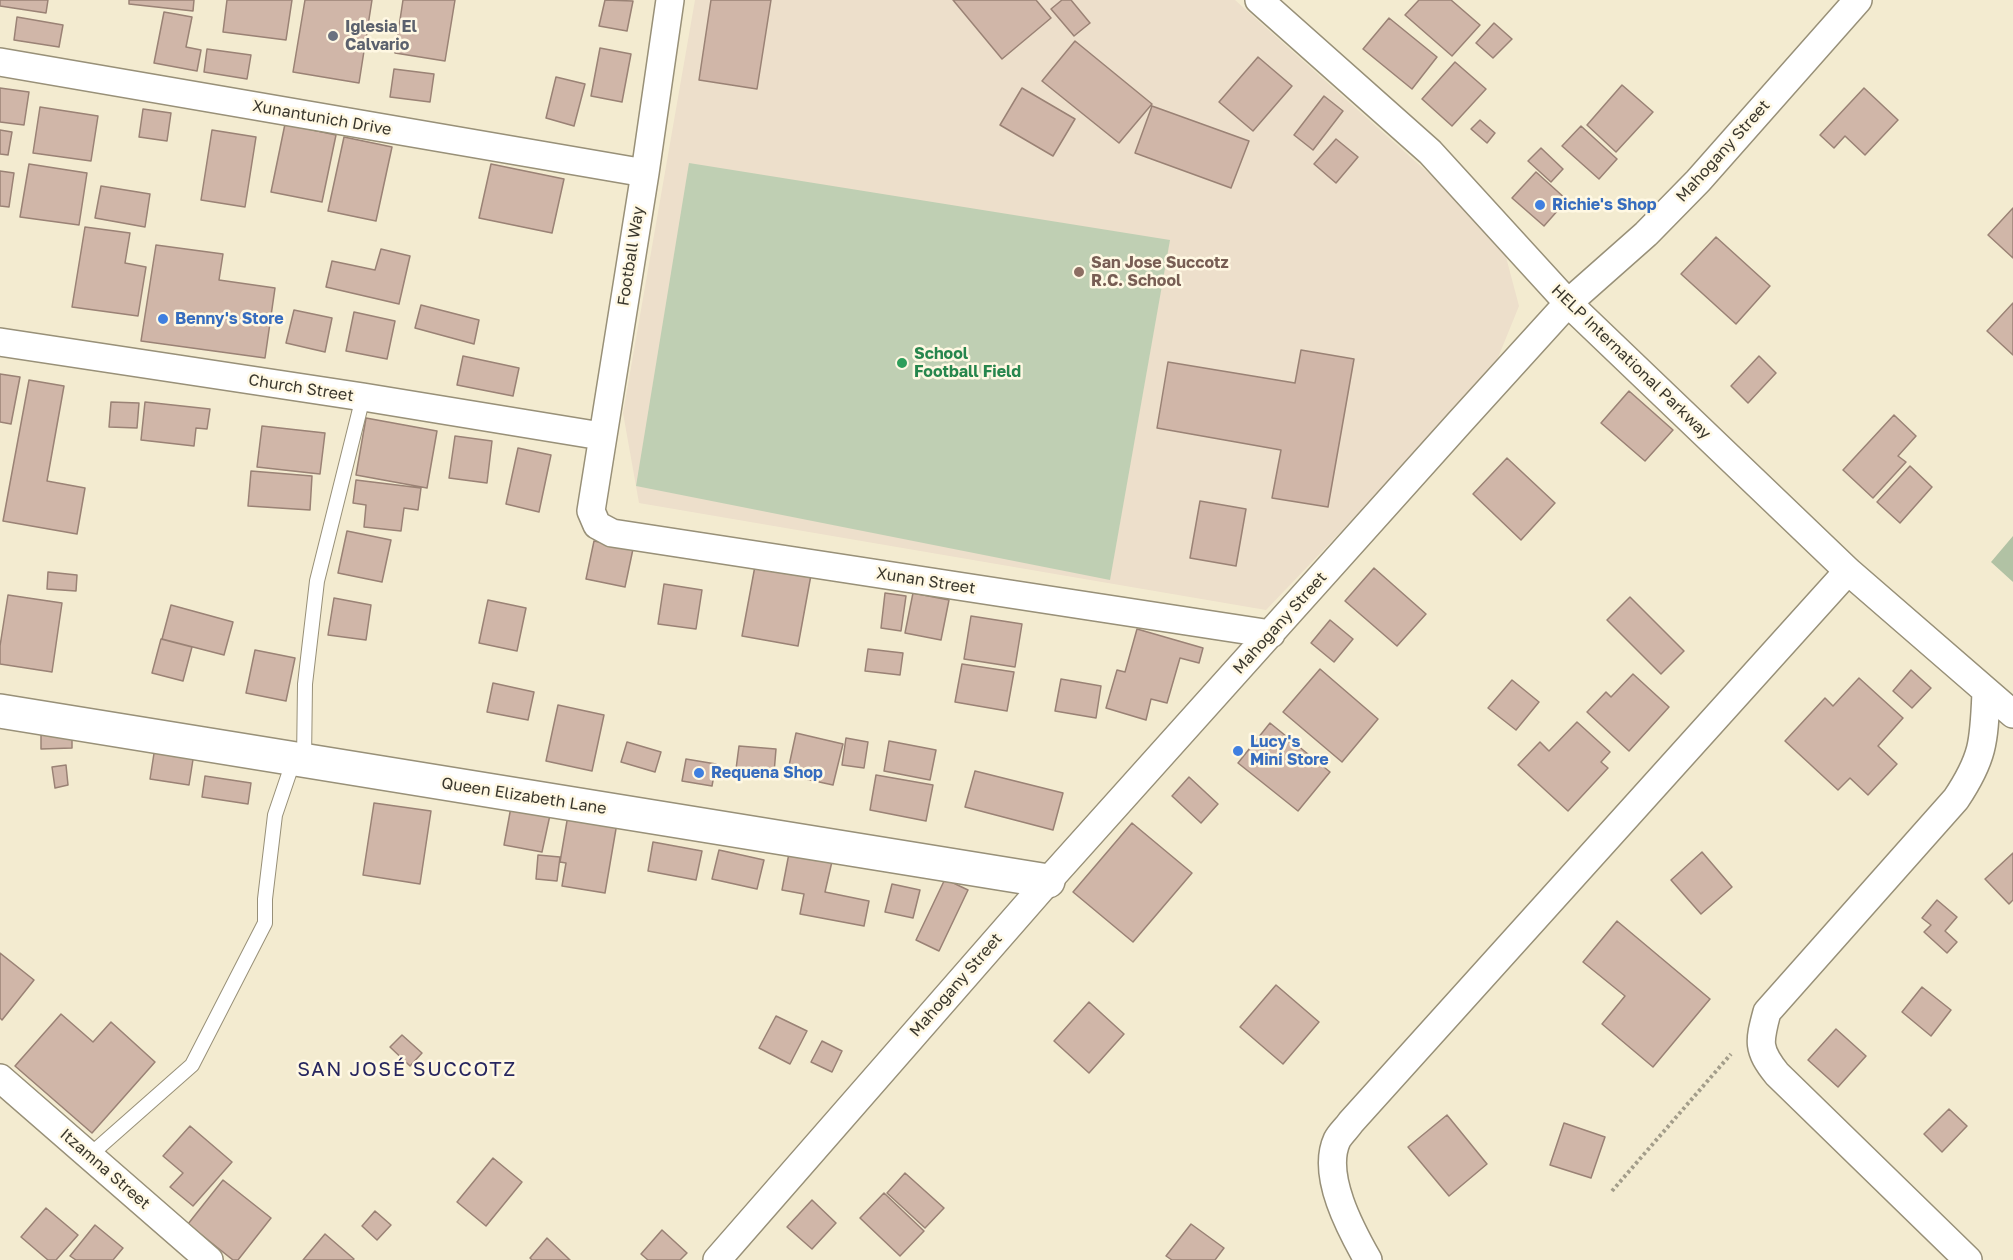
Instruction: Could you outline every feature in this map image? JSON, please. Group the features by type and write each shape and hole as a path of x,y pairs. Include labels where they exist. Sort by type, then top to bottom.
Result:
{"street":[{"name":"Football Way","path":"591,511 670,0"},
{"name":"HELP International Parkway","path":"1259,0 1430,152 1568,303 1848,571 2013,714"},
{"name":"Mahogany Street","path":"717,1260 1048,881 1568,303 1646,234 1698,181 1858,0"},
{"name":"Xunantunich Drive","path":"0,62 645,173"},
{"name":"Church Street","path":"0,342 601,436"},
{"name":"Xunan Street","path":"591,511 597,525 612,533 1271,634"},
{"path":"1368,1260 1352,1232 1334,1182 1332,1156 1338,1140 1359,1113 1848,571"},
{"path":"1968,1260 1777,1074 1765,1059 1760,1039 1767,1012 1956,799 1972,775 1982,751 1986,692"},
{"name":"Queen Elizabeth Lane","path":"0,711 1048,881"},
{"name":"Itzamna Street","path":"0,1078 208,1260"}],"lane":[{"path":"90,1155 192,1065 265,923 265,899 275,815 299,760 317,581 363,397"}],"path":[{"path":"1612,1191 1767,1012"}],"shaded area":[{"name":"San Jose Succotz R.C. School","path":"695,0 1235,0 1501,238 1519,306 1491,375 1266,610 639,503 623,413"}],"green space":[{"name":"School Football Field","path":"689,163 1170,240 1110,580 636,486"},
{"path":"2013,536 2013,582 1991,562"}],"building":[{"path":"0,0 48,0 46,13 0,6"},
{"path":"129,0 194,0 193,11 129,4"},
{"path":"227,0 292,0 286,40 223,32"},
{"name":"Iglesia El Calvario","path":"305,0 372,0 359,83 293,72"},
{"path":"403,0 455,0 445,61 395,53"},
{"path":"605,0 633,1 627,31 599,26"},
{"path":"711,0 771,0 757,89 699,80"},
{"path":"953,0 1036,0 1051,18 1002,59"},
{"path":"1062,0 1071,0 1090,23 1074,36 1051,9"},
{"path":"1419,0 1451,0 1480,25 1452,56 1405,15"},
{"path":"164,12 192,17 186,47 201,50 197,71 154,63"},
{"path":"17,17 63,25 59,47 14,40"},
{"path":"1389,18 1437,57 1412,89 1363,49"},
{"path":"1494,23 1512,39 1493,58 1476,43"},
{"path":"1075,41 1152,104 1119,143 1042,81"},
{"path":"600,48 631,54 622,102 591,96"},
{"path":"207,49 251,55 247,79 204,72"},
{"path":"1258,57 1292,86 1253,131 1219,102"},
{"path":"1455,62 1486,89 1452,126 1422,99"},
{"path":"394,69 434,74 430,102 390,97"},
{"path":"556,77 585,84 574,126 546,118"},
{"path":"1622,85 1653,112 1616,152 1587,125"},
{"path":"0,88 29,92 24,125 0,122"},
{"path":"1022,88 1075,119 1053,156 1000,125"},
{"path":"1864,88 1898,120 1865,155 1845,136 1834,148 1820,135"},
{"path":"1324,96 1343,111 1313,150 1294,135"},
{"path":"1152,106 1249,141 1231,188 1135,153"},
{"path":"40,107 98,116 91,161 33,153"},
{"path":"143,109 171,113 167,141 139,137"},
{"path":"1480,120 1495,133 1487,143 1471,129"},
{"path":"285,124 336,135 322,202 271,192"},
{"path":"1581,126 1617,159 1599,179 1562,146"},
{"path":"0,130 12,132 8,155 0,154"},
{"path":"212,130 256,137 245,207 201,200"},
{"path":"344,137 392,147 376,221 328,211"},
{"path":"1336,139 1358,157 1336,183 1314,164"},
{"path":"1541,148 1563,169 1551,182 1528,161"},
{"path":"29,164 87,173 79,225 20,217"},
{"path":"491,164 564,179 552,233 479,218"},
{"path":"0,171 14,173 9,207 0,206"},
{"path":"1536,172 1567,200 1544,226 1512,198"},
{"path":"101,186 150,194 145,227 95,218"},
{"path":"2013,208 2013,258 1988,235"},
{"path":"85,227 130,233 125,263 146,267 138,316 72,307"},
{"path":"1716,237 1770,286 1736,324 1681,274"},
{"path":"156,245 223,254 219,280 275,288 265,358 141,341"},
{"path":"381,249 410,256 399,304 326,287 332,261 375,270"},
{"path":"2013,303 2013,355 1987,331"},
{"path":"421,305 479,320 474,344 415,328"},
{"path":"294,310 332,318 325,352 286,343"},
{"path":"354,312 395,321 387,359 346,351"},
{"path":"1301,350 1354,359 1328,507 1272,498 1281,450 1157,428 1168,362 1295,383"},
{"path":"463,356 519,368 513,396 457,385"},
{"path":"1759,356 1776,373 1748,403 1731,386"},
{"path":"0,374 20,377 11,424 0,422"},
{"path":"29,380 64,386 47,481 85,488 77,534 3,521"},
{"path":"1629,391 1673,430 1645,461 1601,423"},
{"path":"111,402 139,403 137,428 109,427"},
{"path":"145,402 210,409 207,429 196,428 194,446 141,440"},
{"path":"1894,415 1916,436 1898,456 1906,462 1873,498 1843,470"},
{"path":"366,418 437,431 427,488 356,475"},
{"path":"262,426 325,433 320,474 257,467"},
{"path":"455,436 492,441 487,483 449,478"},
{"path":"518,448 551,455 539,512 506,504"},
{"path":"1507,458 1555,503 1521,540 1473,494"},
{"path":"1910,466 1932,487 1900,523 1877,502"},
{"path":"251,471 312,476 310,510 248,506"},
{"path":"356,480 421,488 418,510 404,508 401,531 364,527 366,505 353,503"},
{"path":"1200,501 1246,509 1236,566 1190,558"},
{"path":"347,531 391,540 382,582 338,573"},
{"path":"594,541 633,549 625,587 586,579"},
{"path":"755,566 811,575 798,646 742,636"},
{"path":"1374,568 1426,614 1397,646 1345,601"},
{"path":"48,572 77,575 76,591 47,589"},
{"path":"664,584 702,590 696,629 658,624"},
{"path":"885,593 906,596 901,631 881,628"},
{"path":"913,593 949,600 941,640 905,633"},
{"path":"8,595 62,603 52,672 0,664 0,646"},
{"path":"1630,597 1684,651 1661,674 1607,620"},
{"path":"334,598 371,605 366,640 328,635"},
{"path":"488,600 526,608 517,651 479,643"},
{"path":"171,605 233,622 224,655 162,639"},
{"path":"971,616 1022,624 1015,667 964,659"},
{"path":"1330,620 1353,639 1334,662 1311,643"},
{"path":"1137,629 1203,648 1199,663 1180,658 1167,703 1151,699 1146,720 1106,708 1117,670 1125,672"},
{"path":"161,639 192,647 183,681 152,673"},
{"path":"868,649 903,653 900,675 865,671"},
{"path":"255,650 295,658 286,701 246,693"},
{"path":"962,664 1014,672 1007,711 955,702"},
{"path":"1320,669 1378,719 1342,762 1283,712"},
{"path":"1911,670 1931,688 1912,708 1893,691"},
{"path":"1633,674 1669,707 1629,751 1587,712 1606,692 1611,697"},
{"path":"1859,678 1903,718 1878,746 1897,764 1868,795 1850,778 1838,790 1785,741 1825,698 1833,706"},
{"path":"1061,679 1101,686 1096,718 1055,711"},
{"path":"1512,680 1539,702 1516,730 1488,708"},
{"path":"493,683 534,692 528,720 487,712"},
{"path":"558,705 604,715 592,771 546,761"},
{"path":"1577,722 1610,752 1601,762 1608,768 1568,811 1518,765 1540,742 1549,751"},
{"path":"1270,723 1330,772 1298,811 1238,763"},
{"path":"796,733 843,744 833,785 787,775"},
{"path":"41,735 72,735 72,748 41,749"},
{"path":"846,738 868,742 864,768 842,765"},
{"path":"889,741 936,750 930,780 884,771"},
{"path":"627,742 661,752 655,772 621,762"},
{"path":"739,746 776,749 774,773 736,769"},
{"path":"155,747 194,753 189,785 150,779"},
{"name":"Requena Shop","path":"686,759 716,764 712,786 682,781"},
{"path":"66,765 68,785 55,788 52,767"},
{"path":"975,771 1063,793 1053,830 965,807"},
{"path":"876,775 933,785 926,821 870,810"},
{"path":"205,776 251,783 248,804 202,797"},
{"path":"1189,777 1218,804 1201,823 1172,796"},
{"path":"374,803 431,811 420,884 363,875"},
{"path":"511,807 550,815 542,852 504,845"},
{"path":"568,815 617,823 605,893 562,886 566,863 560,862"},
{"path":"1132,823 1192,873 1133,942 1073,892"},
{"path":"653,842 702,851 696,880 648,871"},
{"path":"790,848 833,857 825,892 869,901 864,926 800,914 804,894 782,890"},
{"path":"719,850 764,860 757,889 712,879"},
{"path":"1702,852 1732,887 1701,914 1671,880"},
{"path":"2013,853 2013,900 2009,904 1985,879"},
{"path":"538,855 560,857 557,881 536,879"},
{"path":"945,879 968,890 939,951 916,940"},
{"path":"892,884 920,890 913,918 885,912"},
{"path":"1937,900 1957,917 1945,931 1957,942 1947,953 1924,932 1931,925 1922,918"},
{"path":"1617,921 1710,999 1653,1067 1602,1024 1625,996 1583,962"},
{"path":"0,953 34,980 2,1020 0,1018"},
{"path":"1276,985 1319,1022 1283,1064 1240,1027"},
{"path":"1922,987 1951,1010 1931,1036 1902,1012"},
{"path":"1089,1002 1124,1034 1089,1073 1054,1041"},
{"path":"61,1014 93,1042 111,1022 155,1062 92,1133 15,1066"},
{"path":"776,1016 807,1031 790,1064 759,1048"},
{"path":"1836,1029 1866,1056 1838,1087 1808,1060"},
{"path":"402,1035 422,1053 410,1066 390,1047"},
{"path":"822,1041 842,1051 832,1072 811,1062"},
{"path":"1949,1109 1967,1126 1942,1152 1924,1134"},
{"path":"1447,1115 1487,1164 1449,1196 1408,1147"},
{"path":"1564,1123 1605,1137 1591,1178 1550,1165"},
{"path":"190,1126 232,1162 193,1206 170,1187 183,1173 163,1156"},
{"path":"493,1158 522,1182 486,1226 457,1202"},
{"path":"905,1173 944,1208 925,1228 887,1193"},
{"path":"223,1180 271,1218 238,1260 233,1260 188,1224"},
{"path":"884,1193 924,1231 900,1256 860,1218"},
{"path":"812,1200 836,1223 812,1249 787,1227"},
{"path":"46,1208 78,1235 56,1260 48,1260 21,1237"},
{"path":"375,1211 391,1225 377,1240 362,1226"},
{"path":"1191,1224 1224,1248 1215,1260 1172,1260 1166,1256"},
{"path":"95,1225 123,1248 113,1260 76,1260 70,1256"},
{"path":"662,1230 687,1253 680,1260 648,1260 641,1254"},
{"path":"325,1234 354,1259 303,1260"},
{"path":"547,1238 570,1260 532,1260 530,1258"}],"place":[{"name":"Iglesia El Calvario","path":"333,36"},
{"name":"Richie's Shop","path":"1540,205"},
{"name":"San Jose Succotz R.C. School","path":"1079,272"},
{"name":"Benny's Store","path":"163,319"},
{"name":"School Football Field","path":"902,363"},
{"name":"Lucy's Mini Store","path":"1238,751"},
{"name":"Requena Shop","path":"699,773"}],"district":[{"name":"SAN JOSÉ SUCCOTZ","path":"407,1070"}]}
